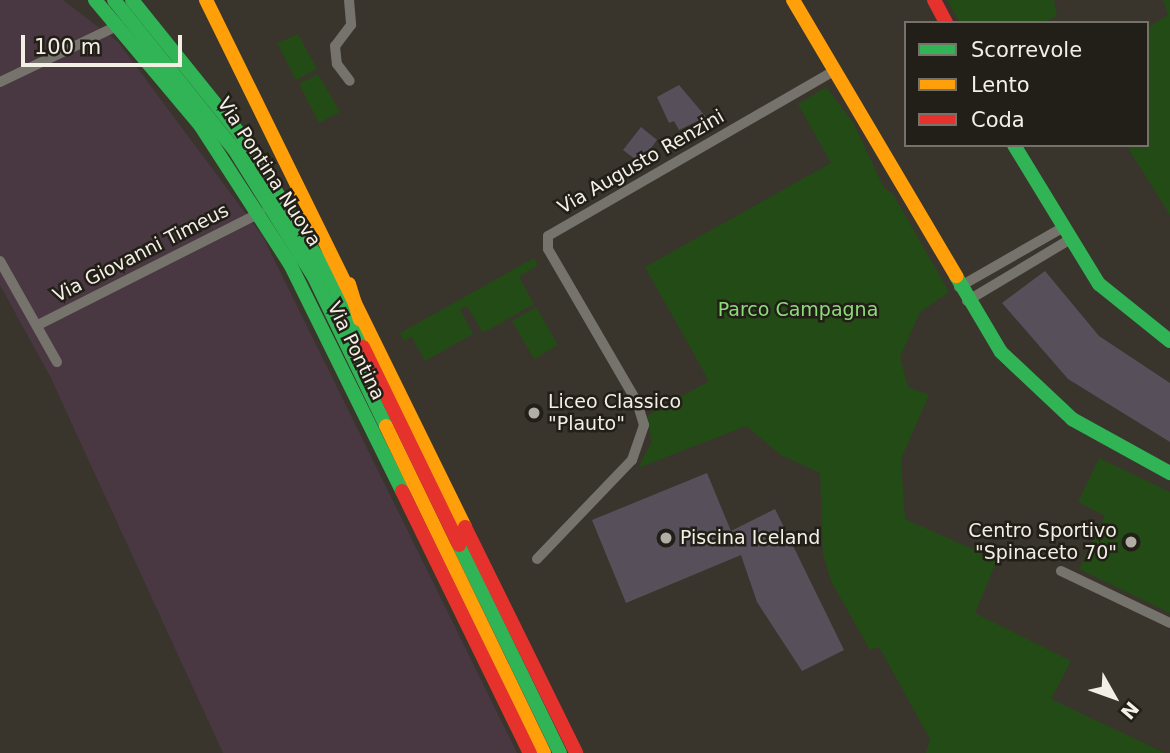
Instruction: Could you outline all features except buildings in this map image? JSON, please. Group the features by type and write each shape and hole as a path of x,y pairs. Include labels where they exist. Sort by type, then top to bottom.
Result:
{"main road":[{"name":"Via Pontina","path":"95,0 119,25 200,125 260,213 322,325 530,753"},
{"name":"Via Pontina Nuova","path":"114,0 183,80 277,213 372,379"},
{"name":"Via Pontina Nuova","path":"132,0 197,76 289,206 372,379"},
{"name":"Via Pontina","path":"206,0 349,284 576,753"},
{"path":"793,0 959,287 1007,359 1051,403 1100,438 1170,473"},
{"path":"934,0 945,21"},
{"path":"1015,147 1065,234 1109,294 1170,341"},
{"path":"349,284 372,379"},
{"name":"Via Pontina","path":"372,379 544,753"},
{"name":"Via Pontina","path":"372,379 560,753"}],"street":[{"path":"349,0 351,25 335,46 338,64 350,81"},
{"path":"0,82 119,25"},
{"name":"Via Augusto Renzini","path":"537,559 632,460 645,425 637,402 548,249 548,236 834,71"},
{"name":"Via Giovanni Timeus","path":"38,324 260,213"},
{"path":"959,287 1065,234"},
{"path":"967,300 1065,234"},
{"path":"0,261 38,324 57,362"},
{"path":"1061,571 1170,623"}],"shaded area":[{"path":"0,0 63,0 118,42 263,237 517,753 223,753 50,376 0,285"}],"green space":[{"path":"947,0 1054,0 1057,16 1046,21 959,21"},
{"path":"1163,0 1170,0 1170,215 1127,147 1149,147 1149,27 1168,15"},
{"path":"298,34 317,69 296,80 277,43"},
{"path":"318,74 340,112 319,123 299,84"},
{"name":"Parco Campagna","path":"826,87 854,124 884,188 893,194 949,292 920,312 900,357 908,387 929,395 901,459 905,519 997,560 975,613 1071,661 1051,699 1165,753 926,753 930,739 879,647 870,650 831,581 823,554 820,473 781,455 746,426 638,468 652,441 647,416 709,381 645,267 831,163 798,104"},
{"path":"534,258 538,265 519,277 534,304 483,333 467,306 460,310 473,334 425,361 412,337 404,341 400,333"},
{"path":"536,307 558,345 534,359 512,321"},
{"name":"Centro Sportivo \"Spinaceto 70\"","path":"1099,458 1170,492 1170,613 1079,569 1105,516 1078,502"}],"traffic: fast":[{"path":"95,0 200,125 290,264 402,491"},
{"path":"114,0 234,149 314,277 386,426"},
{"path":"132,0 242,137 327,273 363,347"},
{"path":"1015,147 1099,284 1170,341"},
{"path":"956,276 1001,352 1072,419 1170,473"},
{"path":"459,545 560,753"}],"traffic: slow":[{"path":"206,0 465,527"},
{"path":"793,0 956,276"},
{"path":"349,284 360,319"},
{"path":"386,426 544,753"}],"traffic: jam":[{"path":"934,0 945,21"},
{"path":"363,347 459,545"},
{"path":"402,491 530,753"},
{"path":"465,527 576,753"}],"place":[{"name":"Liceo Classico \"Plauto\"","path":"534,413"},
{"name":"Piscina Iceland","path":"666,538"},
{"name":"Centro Sportivo \"Spinaceto 70\"","path":"1131,542"}]}
